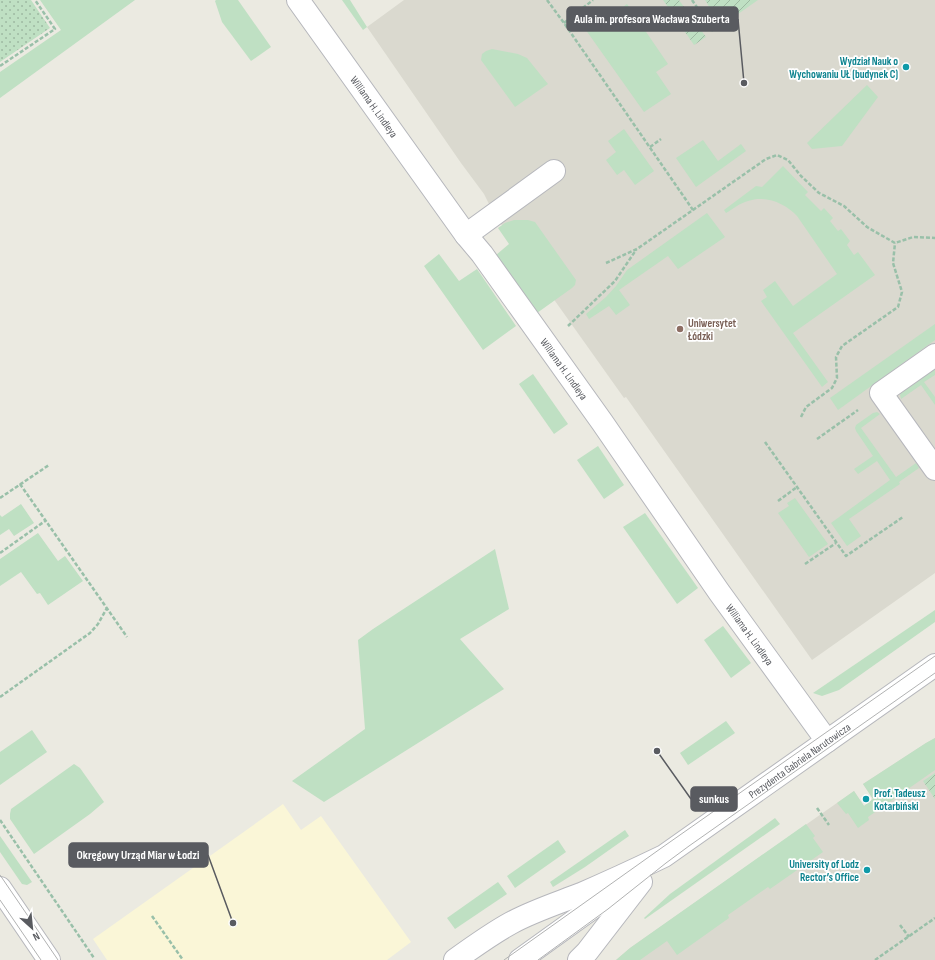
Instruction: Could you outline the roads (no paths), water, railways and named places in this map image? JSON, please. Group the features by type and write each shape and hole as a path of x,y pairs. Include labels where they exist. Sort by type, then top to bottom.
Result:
{"street":[{"name":"Williama H. Lindleya","path":"298,0 466,236 482,254 602,422 720,592 827,740"},
{"path":"466,236 554,171"},
{"path":"935,355 881,393 935,469"},
{"name":"Prezydenta Gabriela Narutowicza","path":"454,960 485,938 511,923 538,910 622,876 664,856 935,665"},
{"path":"520,960 664,856"},
{"name":"Prezydenta Gabriela Narutowicza","path":"586,957 637,886 664,856"},
{"path":"0,888 49,960"}],"tram line":[{"path":"504,960 935,656"},
{"path":"538,960 608,909 689,846 935,673"},
{"path":"0,875 58,960"},
{"path":"0,900 41,960"}],"place":[{"name":"Wydział Nauk o Wychowaniu UŁ (budynek C)","path":"906,67"},
{"name":"Aula im. profesora Wacława Szuberta","path":"744,83"},
{"name":"Uniwersytet Łódzki","path":"680,329"},
{"name":"sunkus","path":"657,751"},
{"name":"Prof. Tadeusz Kotarbiński","path":"866,799"},
{"name":"University of Lodz Rector’s Office","path":"867,870"},
{"name":"Okręgowy Urząd Miar w Łodzi","path":"233,923"}]}
